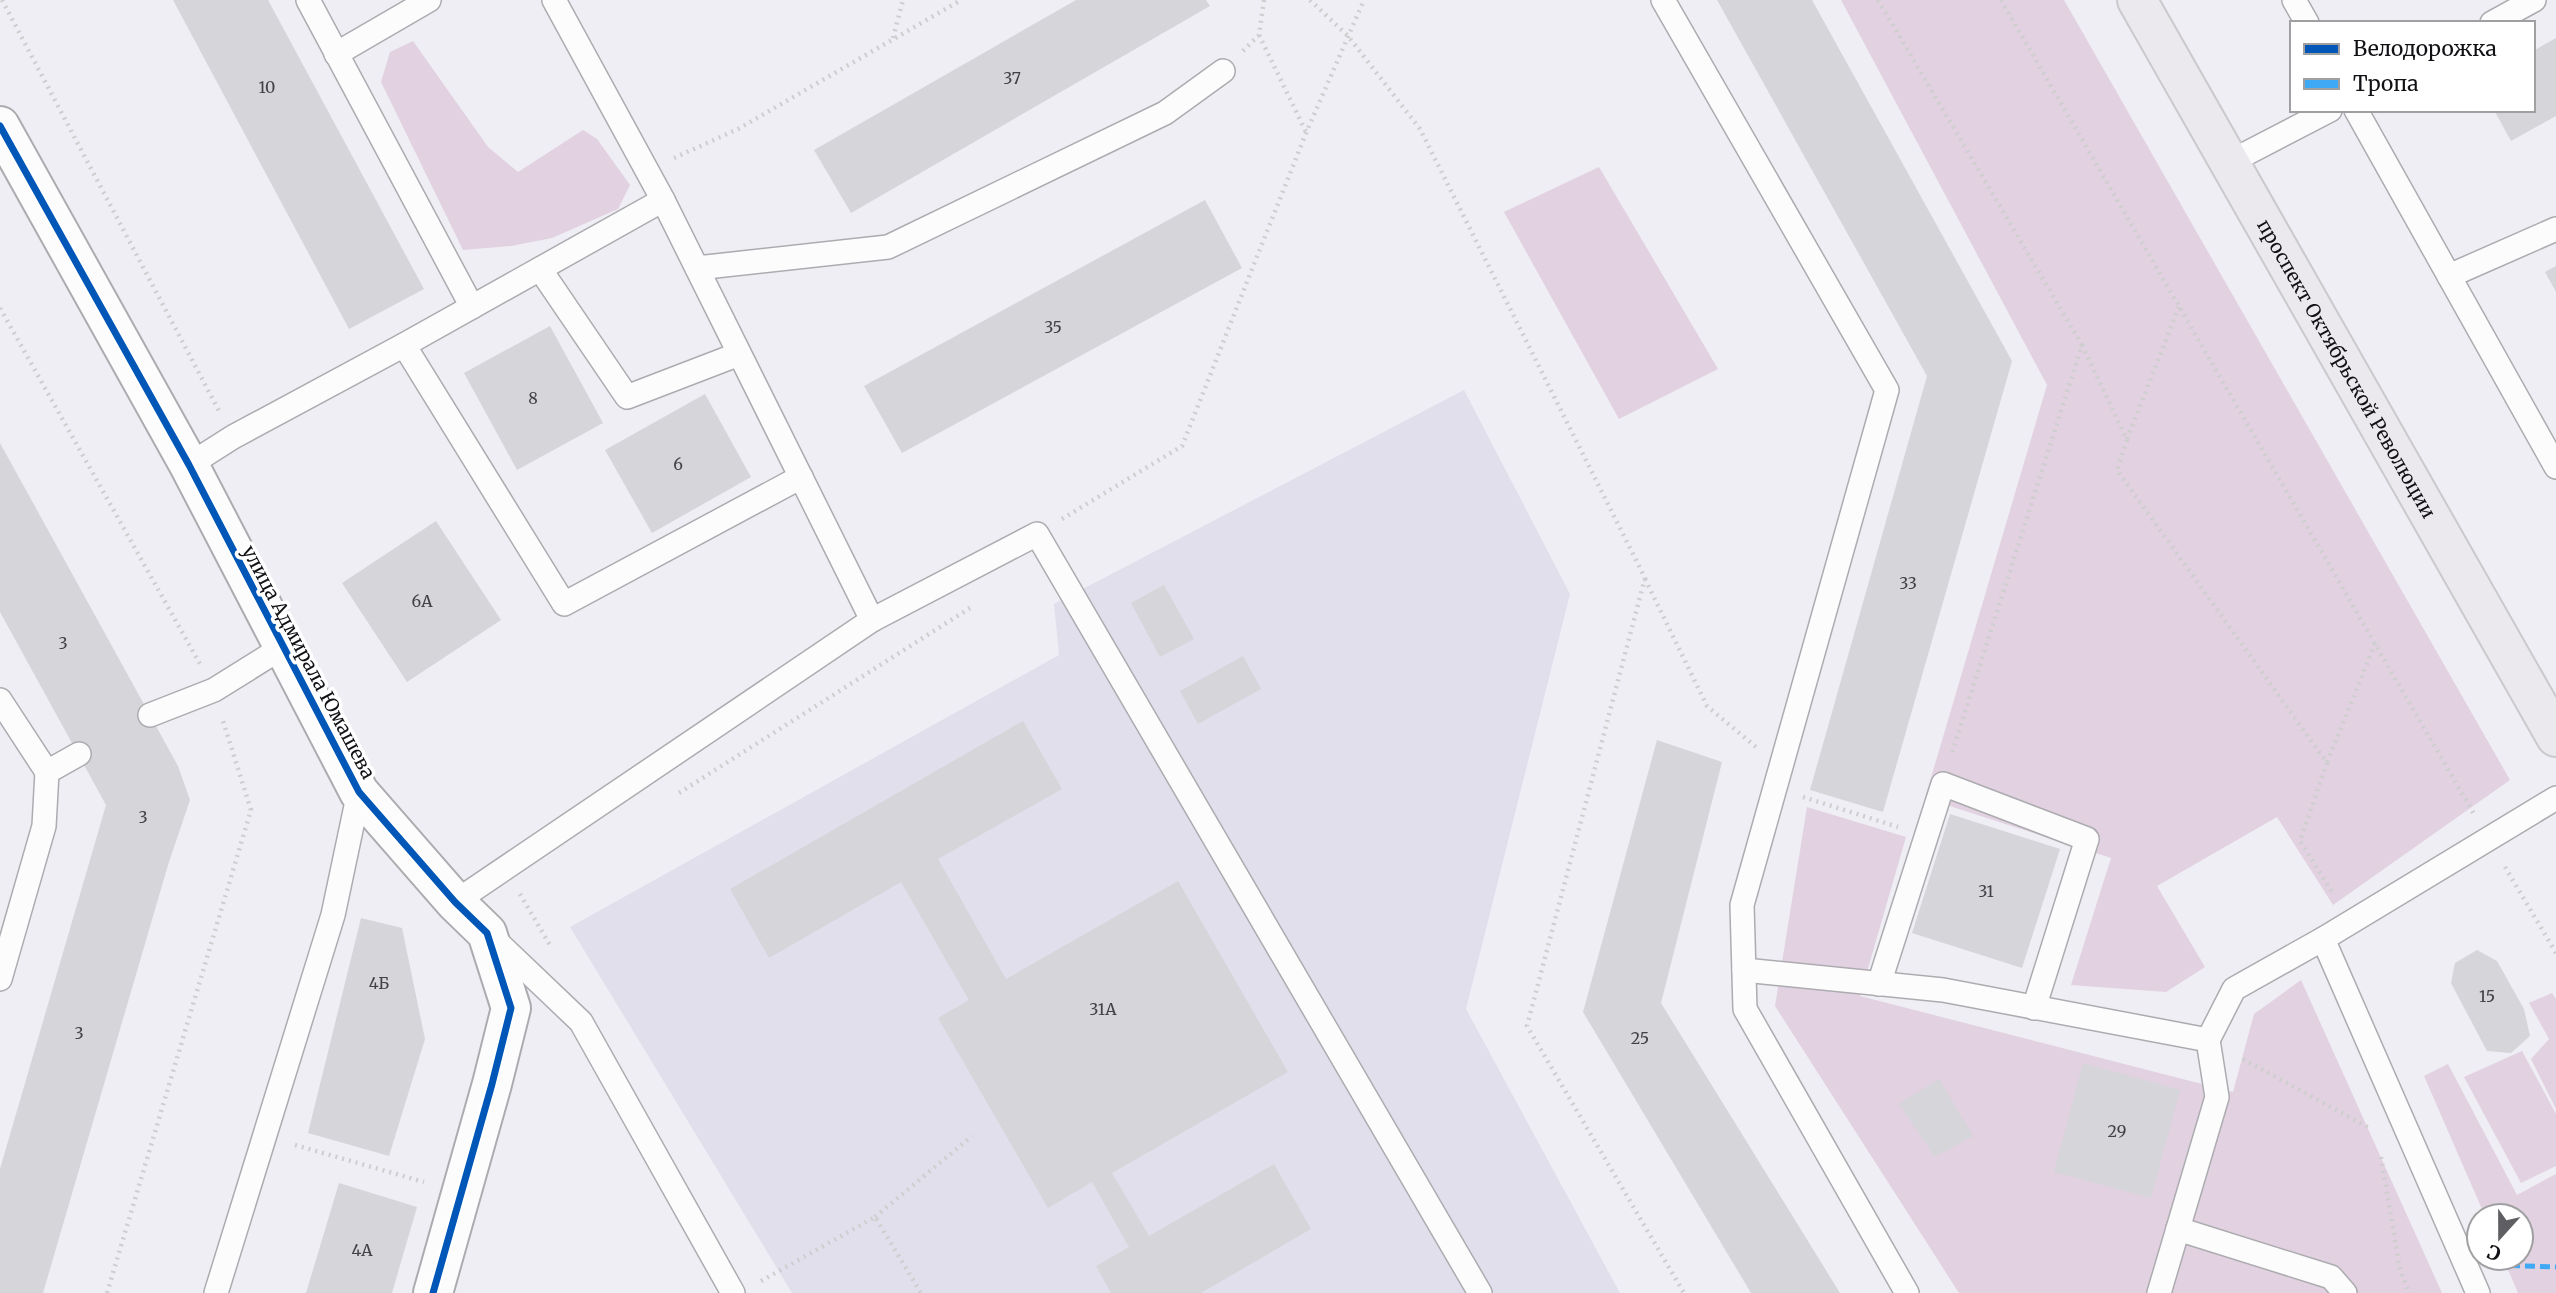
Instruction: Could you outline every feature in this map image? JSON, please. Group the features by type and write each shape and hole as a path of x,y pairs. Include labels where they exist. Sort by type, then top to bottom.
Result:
{"main road":[{"name":"проспект Октябрьской Революции","path":"2137,0 2556,737"}],"street":[{"name":"улица Адмирала Юмашева","path":"0,125 189,465 359,792 473,919 511,1007 433,1293"}],"lane":[{"path":"308,0 472,307"},
{"path":"336,54 429,0"},
{"path":"554,0 663,200 872,620"},
{"path":"1663,0 1887,390 1742,905 1745,1009 1907,1293"},
{"path":"2294,0 2305,21"},
{"path":"2496,21 2534,0"},
{"path":"697,268 888,247 1165,113 1223,71"},
{"path":"2230,162 2326,112"},
{"path":"2357,112 2556,467"},
{"path":"189,465 233,437 663,200"},
{"path":"2449,276 2556,229"},
{"path":"540,269 627,397 739,354"},
{"path":"404,345 564,604 801,477"},
{"path":"743,1289 581,1023 473,919 872,620 1037,534 1480,1293"},
{"path":"150,715 214,690 283,647"},
{"path":"0,700 47,772 44,826 0,979"},
{"path":"47,772 79,754"},
{"path":"1879,984 1943,784 2087,839 2034,1008"},
{"path":"216,1293 333,915 359,792"},
{"path":"2159,1293 2217,1097 2208,1040 2234,989 2323,939 2556,798"},
{"path":"2323,939 2478,1293"},
{"path":"1744,970 1943,990 2208,1040"},
{"path":"2178,1229 2331,1277 2346,1293"}],"path":[{"path":"2,0 233,437"},
{"path":"893,39 903,0"},
{"path":"663,200 667,161 738,129 961,0"},
{"path":"1264,0 1259,36 1306,133"},
{"path":"1310,0 1348,36 1420,129 1707,705 1781,768 1794,794 1899,827"},
{"path":"1037,534 1182,446 1306,133 1364,0"},
{"path":"1878,0 2082,345 2127,440"},
{"path":"2001,0 2556,953"},
{"path":"1223,71 1259,36"},
{"path":"2179,306 2117,470 2327,763"},
{"path":"0,308 214,690 251,810 107,1293"},
{"path":"1943,784 2082,345"},
{"path":"1644,578 1527,1026 1684,1293"},
{"path":"673,796 980,602"},
{"path":"2351,922 2300,841 2327,763 2375,644"},
{"path":"473,919 531,886"},
{"path":"2208,1040 2378,1132"},
{"path":"265,1136 429,1184"},
{"path":"743,1289 875,1217 972,1136"},
{"path":"875,1217 920,1293"}],"shaded area":[{"path":"1841,0 2064,0 2510,780 2333,905 2277,817 2157,886 2205,967 2166,992 2071,985 2111,858 1925,798 2047,385"},
{"path":"413,41 488,147 518,172 583,130 597,139 630,185 618,209 552,238 511,246 463,250 381,82 390,52"},
{"path":"1599,167 1718,369 1619,419 1504,212"},
{"path":"1464,390 1570,594 1466,1009 1620,1293 792,1293 570,927 1059,655 1054,604"},
{"path":"1807,807 1906,837 1860,996 2233,1092 2254,1014 2301,980 2442,1293 1959,1293 1775,1006"},
{"path":"2552,993 2556,999 2556,1109 2531,1059 2549,1039 2529,1003"},
{"path":"2522,1051 2556,1114 2556,1166 2521,1183 2464,1077"},
{"path":"2448,1064 2517,1195 2556,1174 2556,1293 2518,1293 2509,1272 2535,1272 2535,1202 2479,1202 2424,1076"}],"building":[{"path":"173,0 268,0 424,289 349,329"},
{"path":"1076,0 1206,0 1210,6 851,213 814,150"},
{"path":"1717,0 1812,0 2012,361 1883,812 1810,790 1927,376"},
{"path":"2556,38 2556,116 2511,141 2495,112 2535,112 2535,50"},
{"path":"1205,200 1242,268 902,453 864,386"},
{"path":"2556,266 2556,292 2545,272"},
{"path":"550,326 603,423 517,470 464,373"},
{"path":"705,394 751,477 652,533 605,450"},
{"path":"0,443 178,766 190,800 168,865 43,1293 0,1293 0,1169 106,805 0,612"},
{"path":"436,521 501,620 407,682 342,583"},
{"path":"1164,585 1194,639 1160,657 1131,603"},
{"path":"1243,656 1261,689 1198,724 1180,691"},
{"path":"1023,721 1062,789 938,859 1006,979 1178,881 1288,1072 1112,1173 1149,1236 1274,1164 1311,1229 1201,1293 1111,1293 1096,1266 1129,1247 1092,1182 1048,1208 938,1018 969,1000 901,882 769,958 730,889"},
{"path":"1657,740 1722,762 1661,1003 1840,1293 1751,1293 1583,1012"},
{"path":"1950,814 2060,849 2022,968 1912,933"},
{"path":"361,918 402,928 425,1039 389,1156 308,1133"},
{"path":"2477,950 2497,961 2524,1009 2530,1036 2511,1053 2487,1051 2451,983 2455,963"},
{"path":"2083,1063 2180,1090 2151,1198 2054,1172"},
{"path":"1939,1079 1973,1136 1935,1157 1899,1104"},
{"path":"339,1183 417,1207 392,1293 306,1293"}],"marked path":[{"path":"2535,1266 2556,1267"}],"cycle path":[{"path":"0,126 189,465 359,792 455,902 487,933 511,1008 433,1293"}]}
